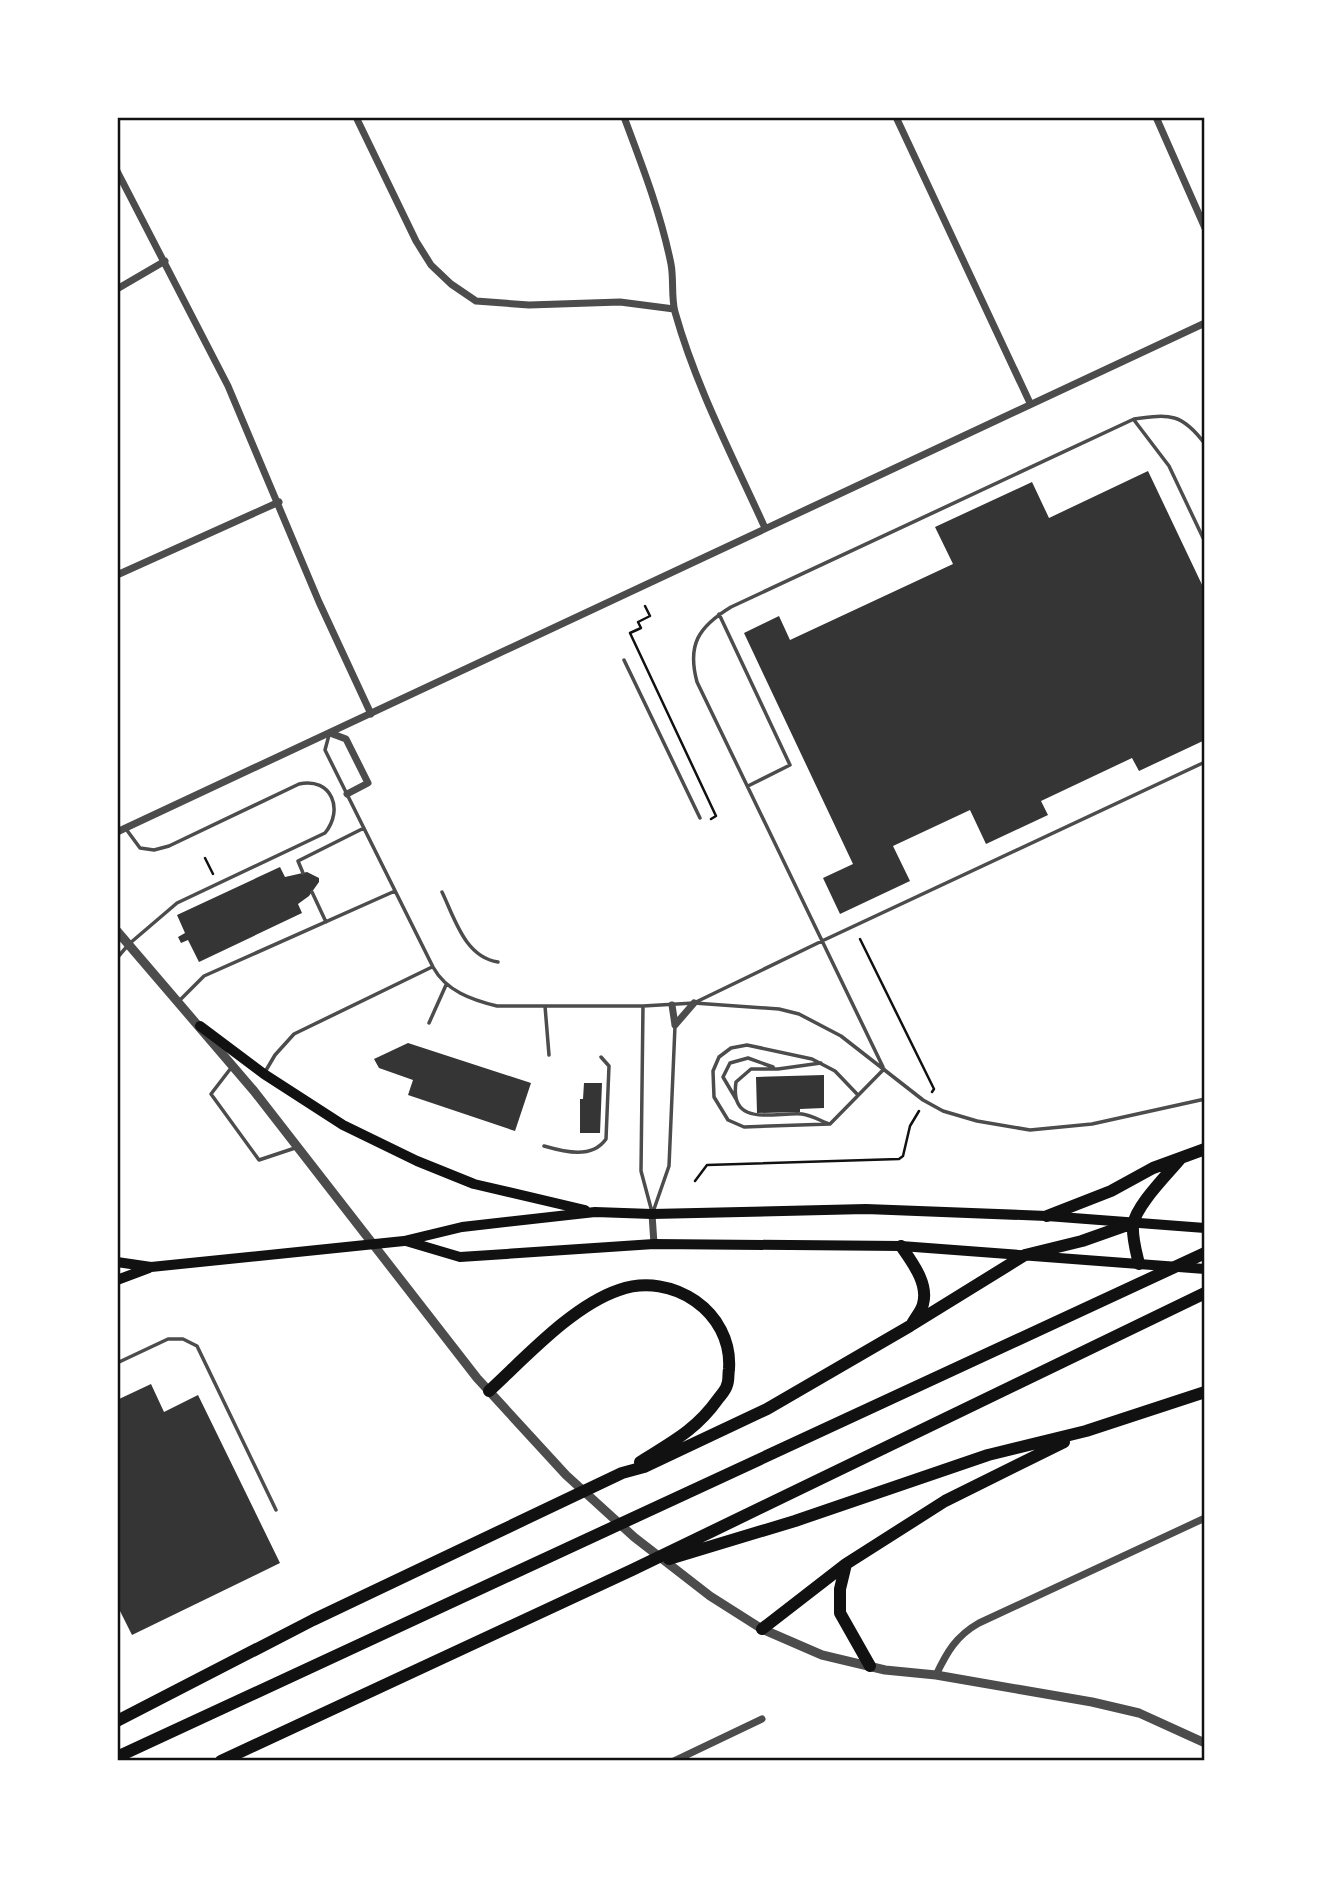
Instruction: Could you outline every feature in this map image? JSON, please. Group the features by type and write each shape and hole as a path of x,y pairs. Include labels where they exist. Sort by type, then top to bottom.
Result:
{"highway":[{"path":"1047,1216 1111,1191 1153,1168 1205,1149"},
{"path":"1139,1264 1133,1223 1142,1207 1184,1155"},
{"path":"622,1473 643,1467 767,1409 1025,1255 1082,1241 1133,1223"},
{"path":"901,1246 915,1266 923,1287 923,1303 910,1326"},
{"path":"117,1756 1205,1253"},
{"path":"117,1721 313,1620 622,1473 695,1427 727,1386 730,1358 722,1330 702,1305 668,1286 644,1284 618,1290 568,1318 489,1391"},
{"path":"221,1761 632,1570 1205,1293"},
{"path":"632,1570 795,1521 988,1455 1086,1431 1205,1392"},
{"path":"762,1629 846,1564 945,1501 1086,1431"},
{"path":"846,1564 840,1589 840,1613 870,1666"}],"main road":[{"path":"200,1027 264,1074 343,1125 417,1161 474,1184 595,1212"},
{"path":"117,1262 152,1267 404,1241 462,1227 595,1212 652,1214 866,1209 1047,1216 1205,1228"},
{"path":"404,1241 460,1257 654,1244 901,1246 1205,1269"},
{"path":"117,1280 152,1267"}],"street":[{"path":"356,117 416,241 431,265 451,284 476,301 529,305 620,302 674,309"},
{"path":"624,117 647,177 672,267 674,309 701,386 765,528"},
{"path":"896,117 1030,403"},
{"path":"1156,117 1205,228"},
{"path":"117,172 228,386 319,602 371,713"},
{"path":"117,289 165,261"},
{"path":"117,832 1205,323"},
{"path":"117,575 279,502"},
{"path":"330,733 346,739 368,783 346,794"},
{"path":"117,931 233,1066 428,1317 489,1391 566,1475 634,1537 710,1596 762,1629 822,1655 870,1666 1092,1702 1139,1713 1205,1743"},
{"path":"675,1025 694,1003"},
{"path":"672,1005 675,1025"},
{"path":"652,1214 654,1244"},
{"path":"936,1675 951,1645 964,1631 1205,1518"},
{"path":"674,1761 762,1719"}],"lane":[{"path":"884,1069 697,682 692,663 695,639 719,614 1134,419 1164,415 1182,420 1205,444"},
{"path":"1134,419 1169,466 1205,542"},
{"path":"719,614 790,765 748,786"},
{"path":"624,660 700,818"},
{"path":"330,733 325,750 433,967 446,985 476,1001 497,1006 643,1006 694,1003 750,1005 799,1014 841,1036 923,1100 943,1111 977,1121 1030,1130 1092,1124 1205,1099"},
{"path":"694,1003 1205,762"},
{"path":"117,958 129,944 177,903 325,833 335,816 334,804 321,785 310,782 299,784 155,850 141,848 126,829"},
{"path":"303,873 298,861 364,828"},
{"path":"178,1001 204,976 395,891"},
{"path":"312,892 326,923"},
{"path":"442,892 471,949 480,957 498,962"},
{"path":"264,1074 275,1055 295,1034 433,967"},
{"path":"429,1023 446,985"},
{"path":"545,1006 549,1055"},
{"path":"643,1006 641,1171 652,1214"},
{"path":"652,1214 669,1166 675,1025"},
{"path":"857,1094 835,1071 823,1063 747,1045 731,1048 719,1057 713,1071 714,1097 728,1120 744,1127 830,1124 884,1069"},
{"path":"544,1146 569,1152 588,1152 596,1150 606,1139 608,1066 601,1057"},
{"path":"778,1069 748,1058 739,1059 730,1063 723,1077 744,1111 753,1116 804,1114 830,1124"},
{"path":"737,1101 736,1082 751,1069 778,1069 823,1063"},
{"path":"233,1066 211,1094 259,1160 296,1147"},
{"path":"117,1363 168,1339 183,1339 197,1346 276,1510"}],"path":[{"path":"645,606 650,616 638,622 641,628 630,633 716,816 711,819"},
{"path":"860,939 933,1089 932,1092"},
{"path":"695,1181 707,1165 899,1159 903,1156 910,1126 919,1111"}],"building":[{"path":"1148,471 1205,591 1205,740 1139,771 1132,758 1041,801 1048,815 986,844 970,810 893,846 910,881 840,914 823,878 853,864 744,633 779,616 790,640 953,564 935,527 1032,482 1049,518"},
{"path":"280,867 285,877 307,872 319,878 309,896 298,904 302,913 199,962 188,940 181,943 178,937 185,933 177,915"},
{"path":"408,1043 531,1083 515,1131 408,1095 413,1080 379,1068 374,1059"},
{"path":"824,1075 824,1108 800,1109 800,1112 757,1113 756,1077"},
{"path":"584,1083 602,1083 600,1133 580,1133 580,1099 583,1099"},
{"path":"151,1384 164,1412 198,1395 280,1563 132,1635 117,1605 117,1400"}]}
